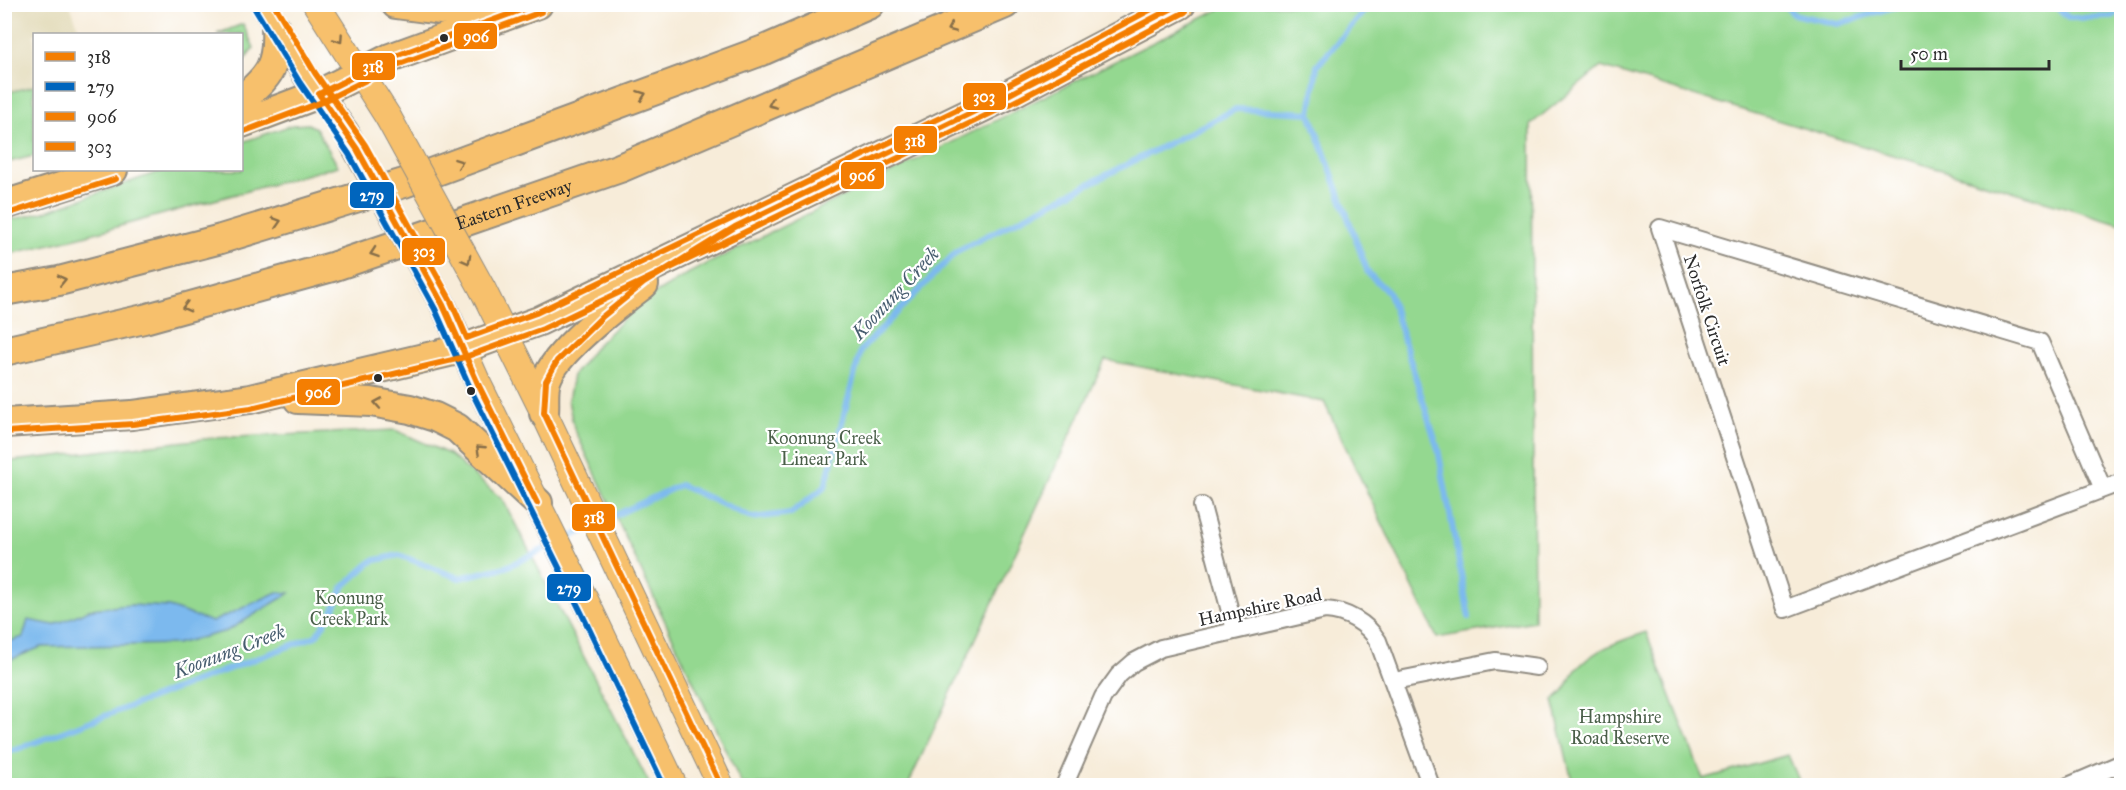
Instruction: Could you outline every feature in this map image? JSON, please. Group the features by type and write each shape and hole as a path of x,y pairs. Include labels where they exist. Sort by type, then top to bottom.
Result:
{"highway":[{"path":"396,4 441,10 480,4"},
{"path":"243,123 319,94 390,58 538,4"},
{"path":"4,291 59,281 209,242 404,183 764,50 870,4"},
{"name":"Eastern Freeway","path":"4,351 144,319 332,267 620,168 1005,4"},
{"path":"4,423 132,416 250,399 462,349 539,321 735,227 1006,96 1181,4"},
{"path":"243,98 268,75 278,49 270,16"},
{"path":"4,205 107,171"},
{"path":"544,413 546,381 556,361 602,316 644,283 735,227"},
{"path":"250,399 330,399 371,402 410,409 435,417 457,429 538,503"}],"main road":[{"path":"316,4 388,117 483,290 579,485 721,786"},
{"path":"270,16 346,132 443,305 462,349 674,786"}],"street":[{"name":"Norfolk Circuit","path":"2103,489 2040,342 1660,228 1785,609 2103,489 2121,482"},
{"path":"1202,506 1235,630"},
{"name":"Hampshire Road","path":"1064,786 1103,697 1111,683 1126,667 1161,648 1325,610 1341,613 1359,622 1374,634 1383,650 1431,786"},
{"path":"1394,681 1495,661 1537,667"},
{"path":"2068,786 2121,764"}],"shaded area":[{"path":"4,5 70,5 81,33 33,33 33,86 5,93"}],"green space":[{"name":"Koonung Creek Linear Park","path":"1228,5 2121,5 2121,224 1601,67 1531,124 1534,621 1437,638 1324,402 1105,360 908,785 742,785 574,428 568,401 573,375 597,345 641,302 689,273"},
{"path":"243,24 254,48 243,62 243,33 220,33"},
{"path":"33,86 33,156 5,163 5,93"},
{"path":"308,124 316,128 338,166 80,237 5,255 5,221 44,212 161,171 243,171 243,142 292,125"},
{"name":"Koonung Creek Park","path":"395,430 449,454 503,500 650,785 5,785 4,462 213,438"},
{"name":"Hampshire Road Reserve","path":"1646,632 1703,779 1788,755 1801,785 1573,785 1553,700 1565,689 1576,670 1591,656"}],"water":[{"path":"277,592 290,593 227,631 176,644 41,647 5,662 5,643 23,637 28,620 54,625 91,609 131,605 169,607 212,622"}],"waterway":[{"name":"Koonung Creek","path":"603,521 680,485 753,518 791,513 825,487 861,350 957,251 1236,109 1310,113 1317,66 1370,4"},
{"name":"Koonung Creek","path":"1785,4 1793,14 1838,24 1904,4"},
{"name":"Koonung Creek","path":"2053,4 2069,18 2111,17 2122,10"},
{"path":"1310,113 1368,273 1389,293 1438,449 1469,617"},
{"name":"Koonung Creek","path":"563,541 591,527"},
{"name":"Koonung Creek","path":"4,754 316,636 333,611 343,587 372,561 399,555 459,578 506,567 551,546"}],"transit line":[{"name":"303","path":"274,4 315,73 365,145 451,301 467,338 536,313 1002,88 1161,4"},
{"name":"318","path":"537,4 390,58 319,94 357,149 443,305 479,386 537,503"},
{"name":"318","path":"721,786 544,413 546,381 557,361 602,317 644,283 735,227 1006,96 1180,4"},
{"name":"279","path":"255,9 300,83 349,154 435,309 471,390 664,786"},
{"name":"906","path":"245,131 322,102 394,66 541,12"},
{"name":"906","path":"5,432 133,424 251,408 465,357 543,329 1010,104 1185,12"},
{"name":"906","path":"7,214 116,179"}]}
